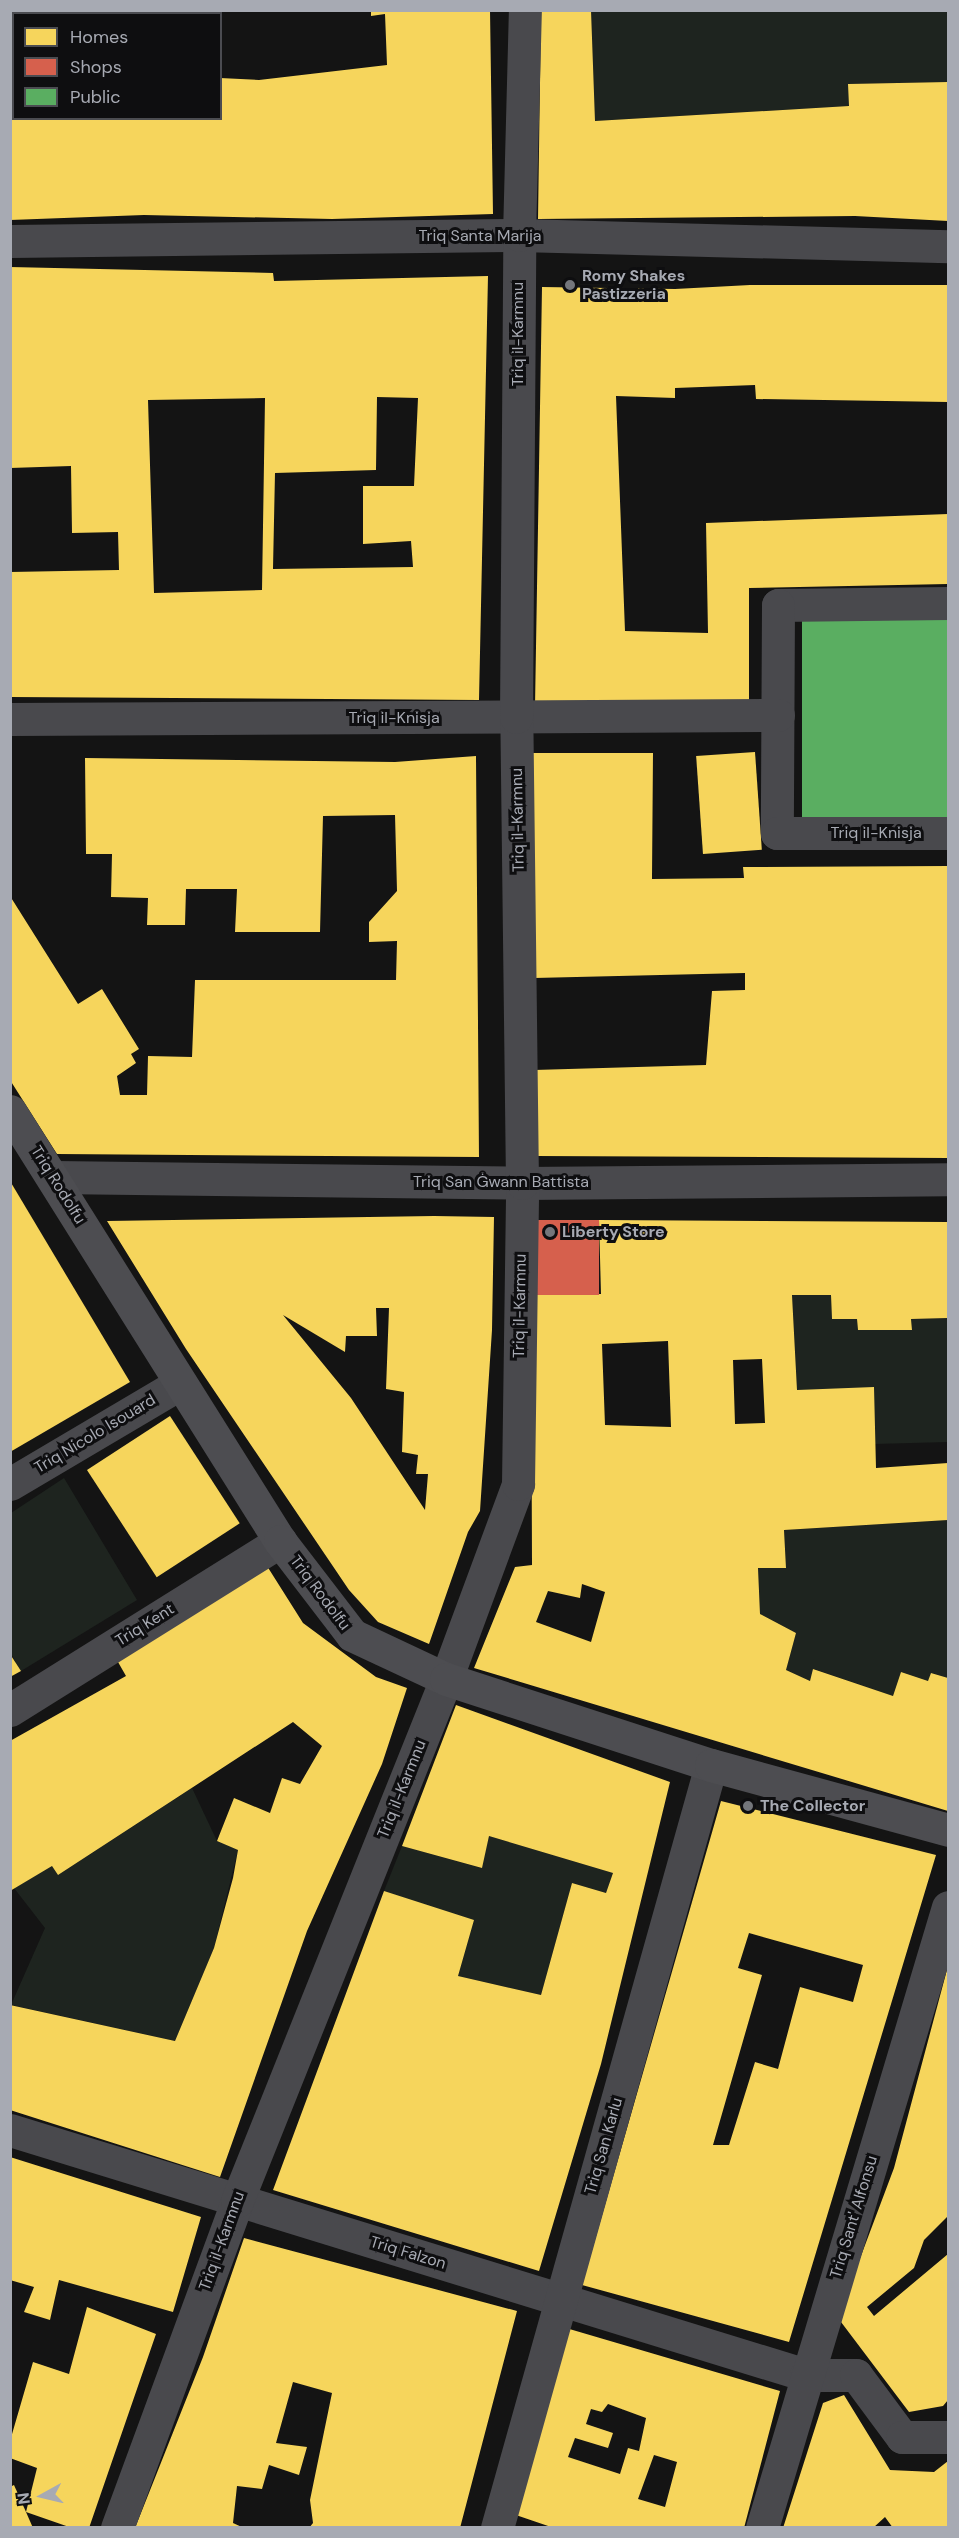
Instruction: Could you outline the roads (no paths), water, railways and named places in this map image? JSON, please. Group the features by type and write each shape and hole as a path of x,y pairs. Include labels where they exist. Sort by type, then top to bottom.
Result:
{"street":[{"name":"Triq il-Karmnu","path":"117,2528 237,2201 446,1679 518,1484 522,1183 516,717 519,236 525,10"},
{"name":"Triq Santa Marija","path":"10,241 519,236 948,246"},
{"name":"Triq il-Knisja","path":"948,603 778,605 777,833 948,833"},
{"name":"Triq il-Knisja","path":"10,719 778,715"},
{"name":"Triq Rodolfu","path":"10,1111 54,1177 179,1384 280,1541 352,1635 446,1679 711,1765 948,1830"},
{"name":"Triq San Ġwann Battista","path":"54,1177 522,1183 948,1179"},
{"name":"Triq Nicolo Isouard","path":"10,1484 179,1384"},
{"name":"Triq Kent","path":"10,1710 280,1541"},
{"name":"Triq San Karlu","path":"497,2528 711,1765"},
{"name":"Triq Sant' Alfonsu","path":"762,2528 948,1907"},
{"name":"Triq Falzon","path":"10,2130 806,2375 856,2375 902,2437 948,2437"}],"place":[{"name":"Romy Shakes Pastizzeria","path":"570,285"},
{"name":"Liberty Store","path":"550,1232"},
{"name":"The Collector","path":"748,1806"}]}
